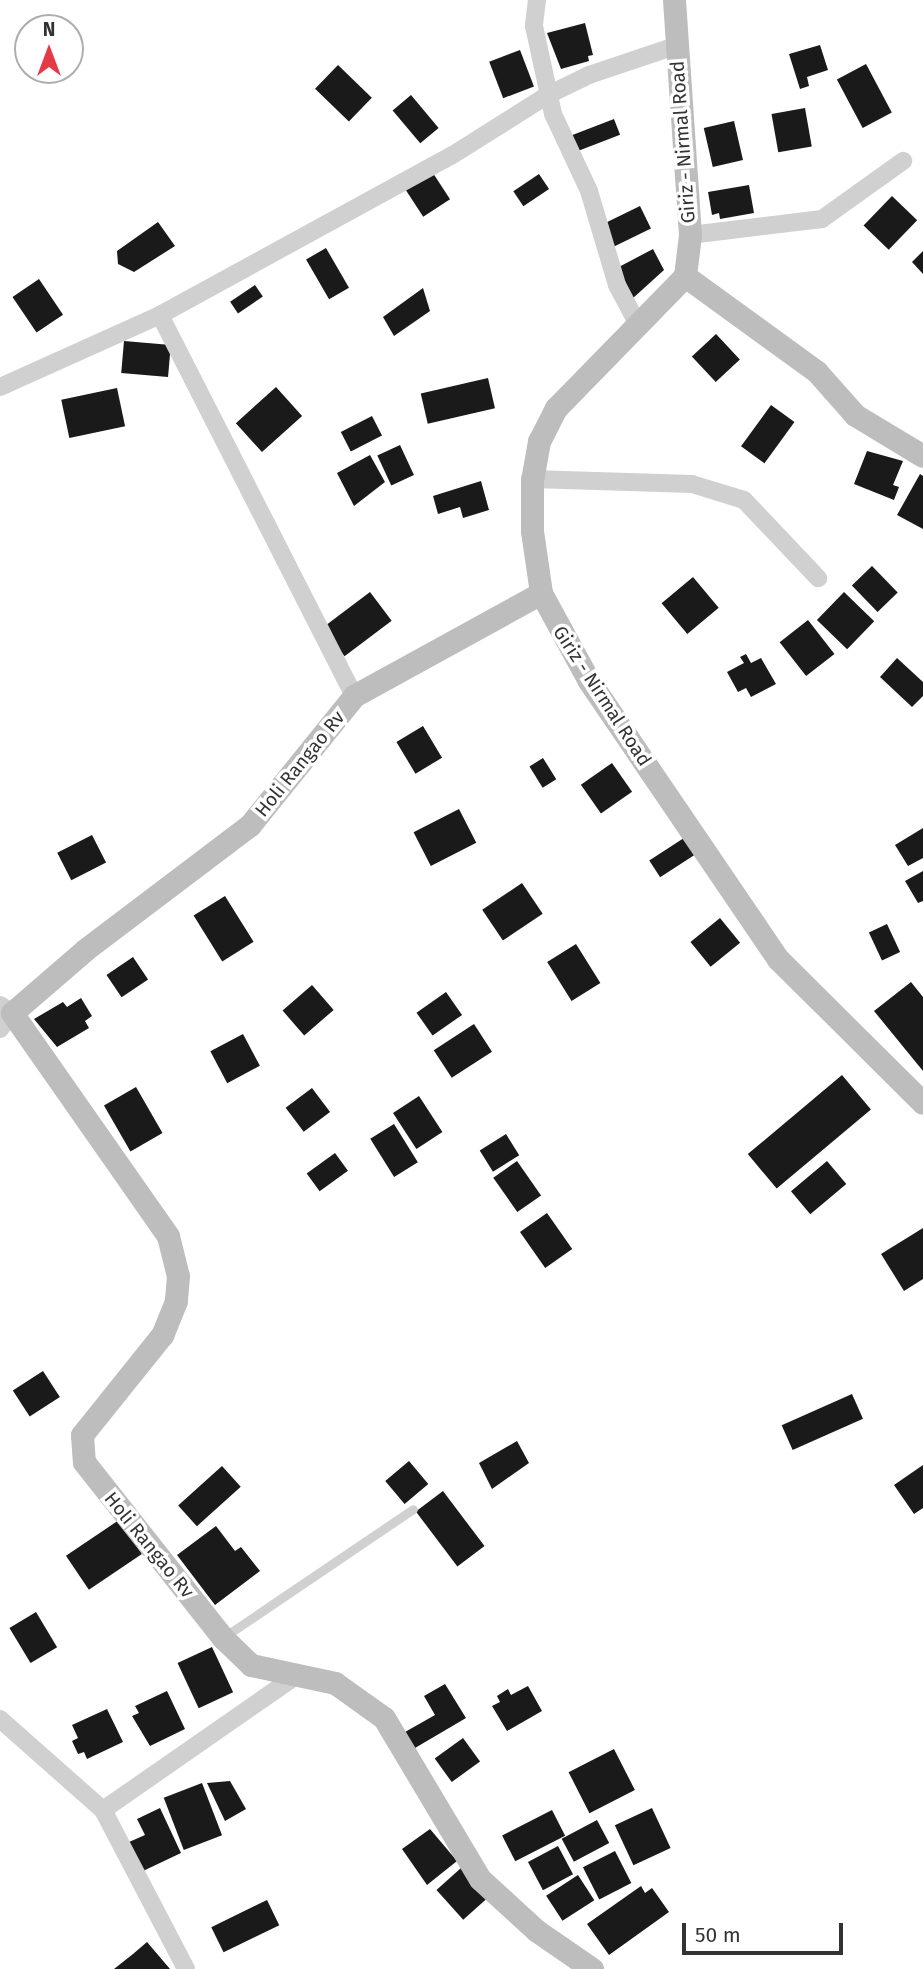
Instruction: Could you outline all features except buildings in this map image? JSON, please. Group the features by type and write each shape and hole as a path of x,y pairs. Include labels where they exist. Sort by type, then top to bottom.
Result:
{"street":[{"path":"537,0 534,26 548,95 589,191 617,285 636,321"},
{"name":"Giriz - Nirmal Road","path":"674,0 675,46 690,235 685,276 636,321 556,408 539,441 531,479 531,531 541,593 576,661 778,959 923,1103"},
{"path":"0,387 160,315 451,156 548,95 627,60 675,46"},
{"path":"690,235 822,219 903,161"},
{"path":"685,276 817,372 855,415 923,456"},
{"path":"160,315 354,696"},
{"path":"531,479 692,484 744,500 818,578"},
{"name":"Holi Rangao Rv","path":"541,593 354,696 250,825 85,950 4,1016 168,1236 178,1276 176,1301 162,1335 100,1409 82,1435 80,1449 108,1495 223,1638 251,1665 335,1683 384,1718 480,1879 537,1931 592,1969"},
{"path":"103,1810 299,1674"},
{"path":"0,1719 103,1810 186,1969"}],"lane":[{"path":"223,1638 413,1509"}]}
